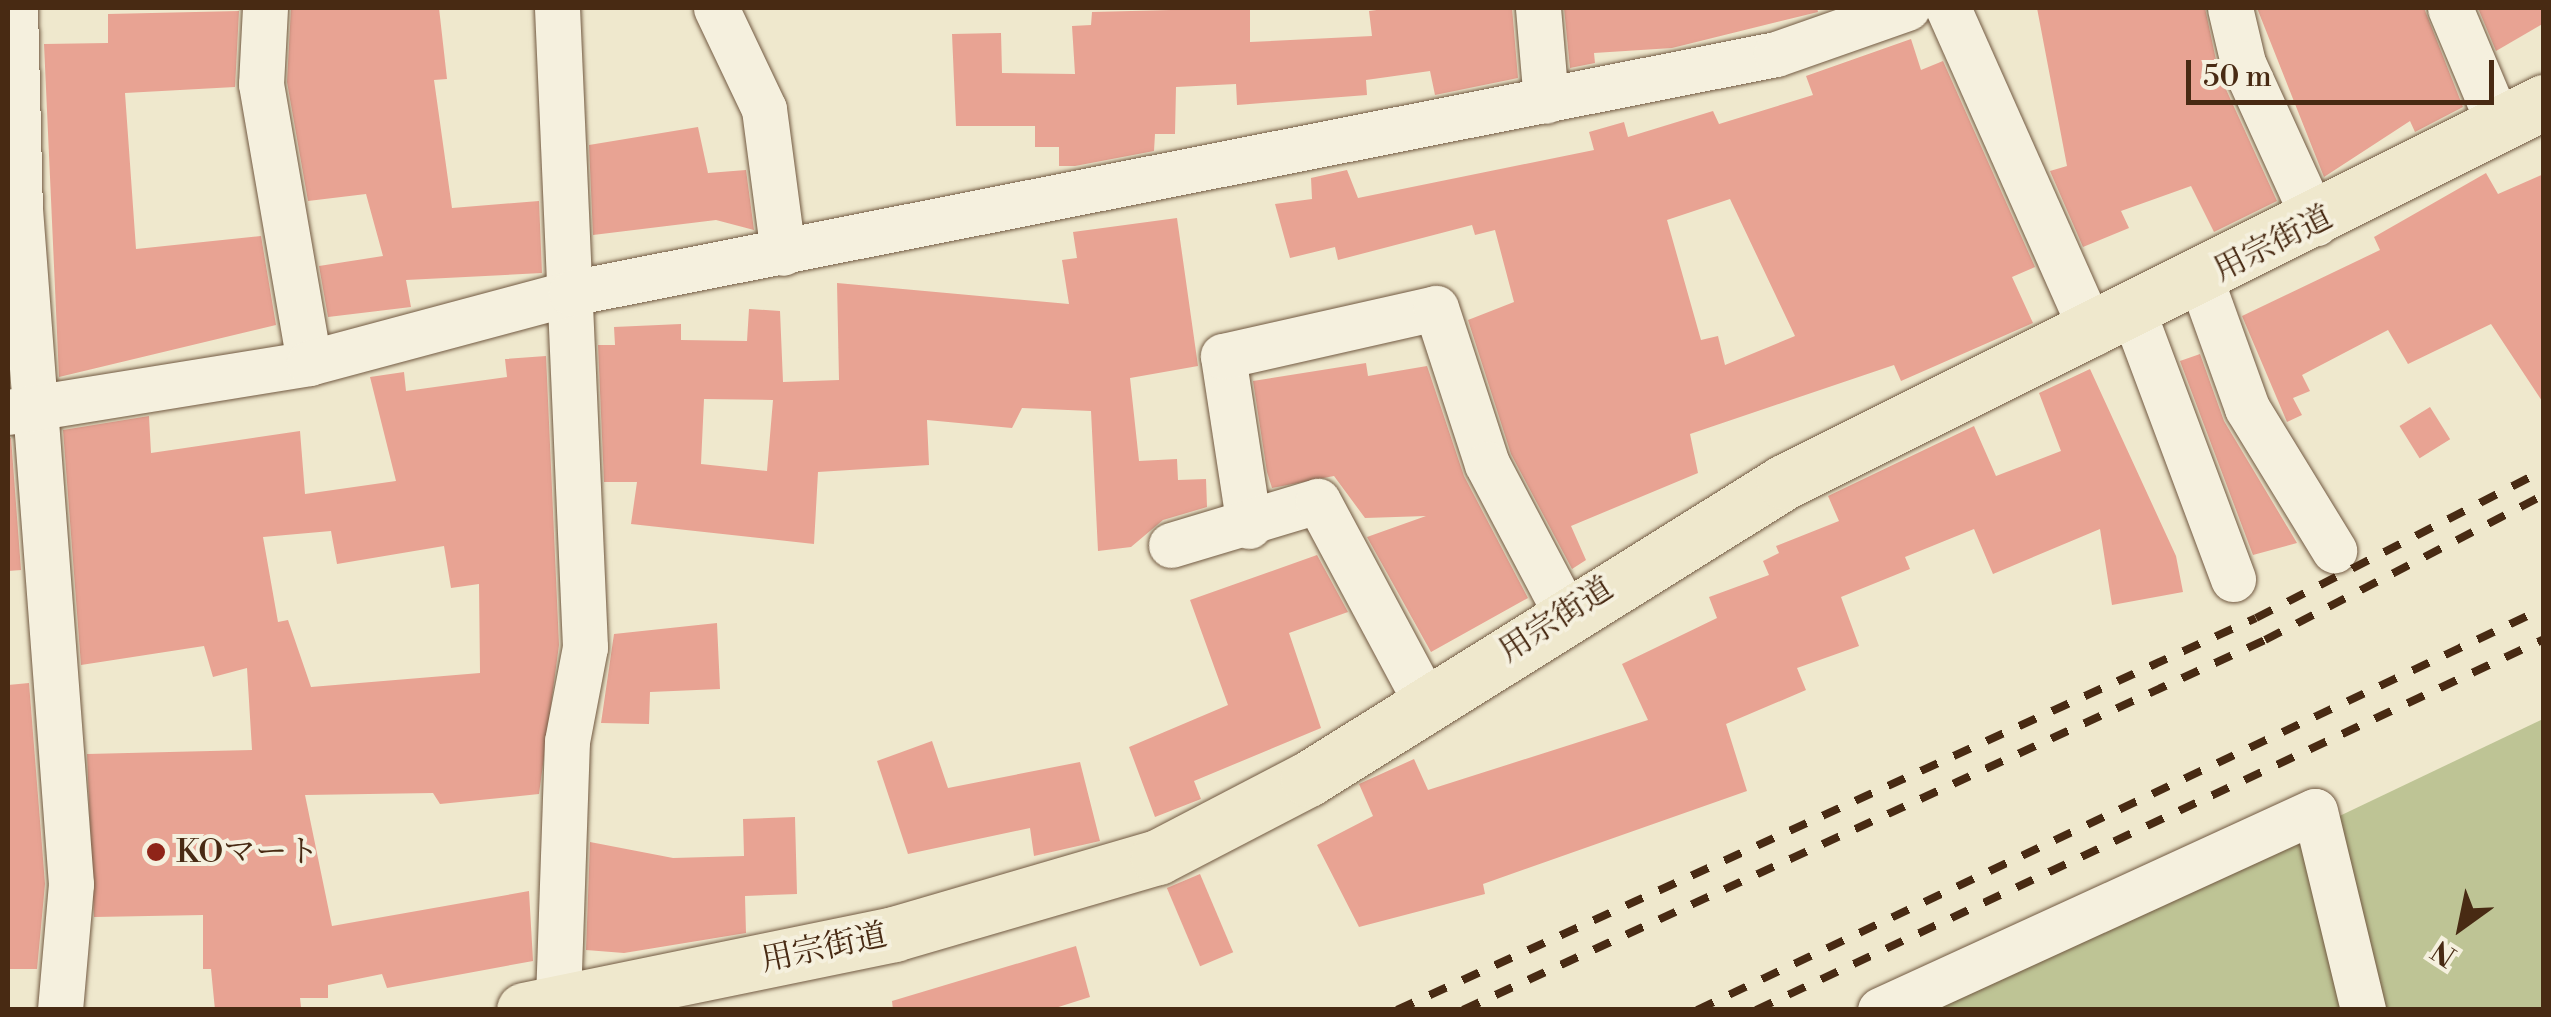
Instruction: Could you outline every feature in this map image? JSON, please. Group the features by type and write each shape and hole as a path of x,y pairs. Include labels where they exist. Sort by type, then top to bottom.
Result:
{"main road":[{"name":"用宗街道","path":"541,1006 894,934 1102,876 1224,826 1784,482 2316,223 2522,114"}],"street":[{"path":"15,8 23,410 71,884 60,1010"},
{"path":"265,8 261,84 309,364"},
{"path":"541,1006 567,741 585,647 557,8"},
{"path":"716,8 764,109 784,254"},
{"path":"1538,8 1546,101"},
{"path":"23,410 309,364 571,293 784,254 1776,54 1907,8"},
{"path":"1948,8 2113,323 2233,579"},
{"path":"2230,8 2243,63 2316,223"},
{"path":"2450,8 2522,114"},
{"path":"2201,280 2247,408 2334,550"},
{"path":"1249,526 1223,356 1436,308 1487,464 1566,614"},
{"path":"1171,545 1249,526 1318,501 1427,704"},
{"path":"1880,1010 2315,812 2363,1010"}],"green space":[{"path":"2543,719 2543,1009 1934,1009"}],"building":[{"path":"291,8 439,8 447,79 434,80 452,208 539,201 542,273 406,280 411,307 328,317 319,266 383,256 366,194 308,201 287,82"},
{"path":"1250,8 1250,42 1372,36 1369,11 1392,8 1512,8 1518,78 1435,95 1430,71 1366,80 1367,95 1237,105 1236,84 1176,87 1175,134 1155,134 1154,151 1075,166 1059,166 1059,147 1035,147 1035,126 956,126 952,34 1001,33 1002,73 1075,74 1072,26 1091,25 1092,12"},
{"path":"1564,8 1817,8 1818,12 1672,48 1594,53 1595,63 1570,68"},
{"path":"2037,8 2205,8 2219,74 2277,201 2214,232 2191,186 2121,211 2129,228 2083,247 2050,171 2067,166"},
{"path":"2257,8 2424,8 2463,107 2415,132 2410,121 2324,177"},
{"path":"2478,8 2544,8 2544,23 2496,51"},
{"path":"239,11 235,87 125,93 136,249 261,236 276,325 59,377 44,44 108,43 108,14"},
{"path":"1911,39 1921,70 1943,61 2035,267 2012,277 2033,323 1901,381 1894,365 1690,434 1698,473 1571,526 1586,560 1572,569 1511,454 1468,320 1514,302 1495,230 1475,235 1472,225 1338,260 1335,247 1290,258 1275,204 1312,199 1311,178 1347,170 1358,198 1594,150 1589,132 1624,122 1628,137 1713,111 1719,124 1813,95 1806,76","holes":["1730,199 1795,336 1725,365 1718,336 1701,340 1667,220"]},
{"path":"698,127 708,173 746,170 754,230 716,220 593,235 589,145"},
{"path":"2486,173 2498,194 2544,174 2544,404 2491,324 2408,364 2388,330 2302,375 2310,391 2293,398 2302,415 2287,422 2242,316 2380,250 2374,237"},
{"path":"1177,218 1198,366 1130,378 1139,461 1177,459 1178,480 1206,479 1207,507 1163,520 1131,547 1098,551 1091,411 1022,408 1012,428 927,420 929,465 818,472 814,544 631,524 637,482 604,482 598,345 615,345 614,327 681,324 681,340 747,341 749,309 780,311 783,382 839,380 837,283 1069,304 1062,260 1077,258 1073,232","holes":["704,399 773,400 767,471 701,464"]},
{"path":"2200,354 2224,421 2297,543 2253,555 2180,361"},
{"path":"546,356 559,645 539,794 440,804 433,793 305,795 332,926 529,891 533,961 387,988 382,974 328,985 328,998 300,998 301,1007 215,1010 211,969 203,969 203,915 94,917 87,754 252,750 247,668 213,677 204,646 81,665 63,430 149,416 151,453 300,431 305,494 396,481 370,377 404,372 406,391 507,377 505,359","holes":["331,531 337,564 444,546 451,588 479,584 480,673 311,687 288,620 278,622 263,537"]},
{"path":"1366,363 1368,376 1427,366 1464,476 1528,598 1431,652 1367,537 1426,516 1365,518 1334,476 1272,488 1267,472 1253,381"},
{"path":"2090,369 2176,556 2183,592 2112,605 2100,529 1993,574 1974,529 1905,557 1910,569 1841,597 1859,646 1797,668 1806,690 1726,724 1747,791 1483,884 1485,894 1359,927 1317,845 1373,816 1359,784 1414,759 1428,790 1648,720 1622,664 1717,618 1709,597 1769,575 1763,561 1779,553 1776,546 1839,521 1828,496 1974,426 1996,476 2061,451 2039,393"},
{"path":"2430,407 2450,439 2420,458 2399,426"},
{"path":"8,438 21,570 8,571"},
{"path":"1317,555 1348,612 1289,633 1321,728 1194,781 1201,799 1155,817 1129,747 1228,705 1190,600"},
{"path":"717,623 720,689 650,692 649,724 601,723 614,634"},
{"path":"29,683 45,884 37,969 8,969 8,685"},
{"path":"932,741 948,788 1080,762 1100,841 1034,856 1030,828 908,854 877,761"},
{"path":"795,817 797,894 745,896 746,933 624,953 586,950 590,842 673,858 744,856 743,819"},
{"path":"1200,874 1233,952 1200,966 1167,888"},
{"path":"1076,946 1090,997 1049,1010 893,1010 892,1001"}],"railway":[{"path":"1397,1010 2256,618 2544,470"},
{"path":"1463,1010 2265,640 2544,495"},
{"path":"1697,1010 2544,608"},
{"path":"1756,1010 2544,639"}],"place":[{"name":"KOマート","path":"156,852"}]}
